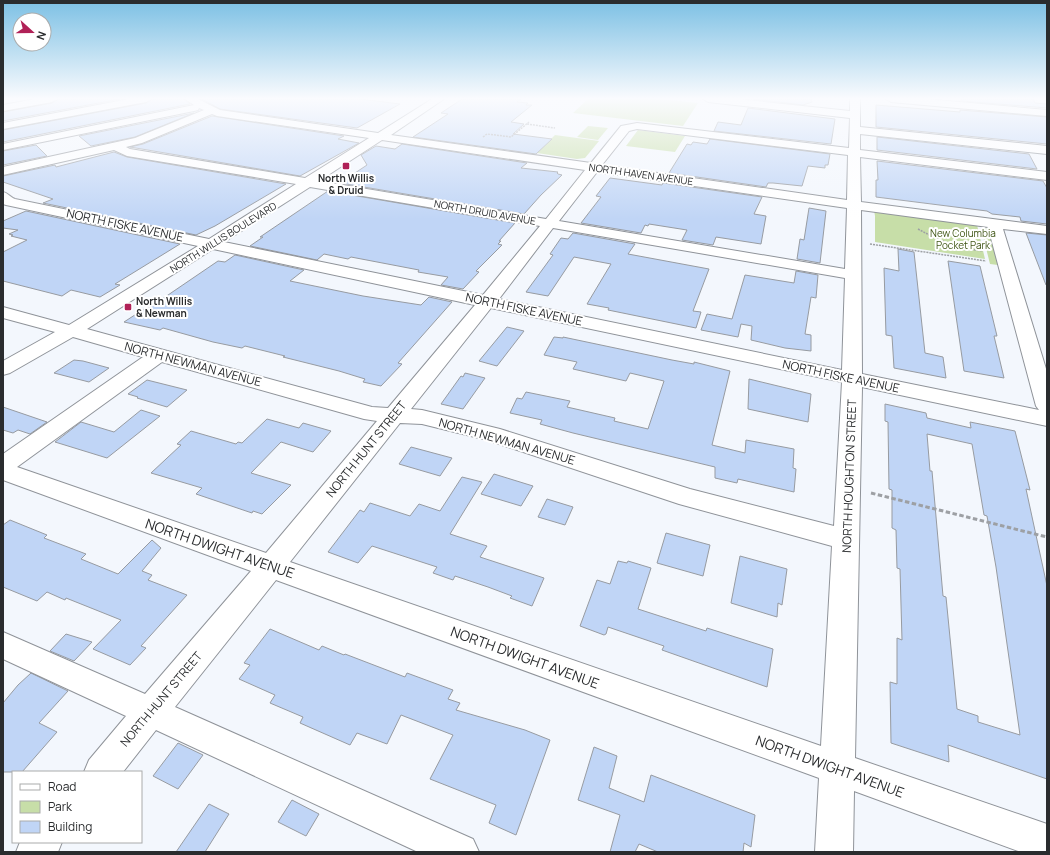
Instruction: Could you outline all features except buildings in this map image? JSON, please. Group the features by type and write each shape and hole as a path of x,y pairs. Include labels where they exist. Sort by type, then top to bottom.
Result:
{"street":[{"path":"3,147 46,139"},
{"path":"3,171 117,147 144,139"},
{"name":"NORTH WILLIS BOULEVARD","path":"3,369 96,317 377,139"},
{"name":"NORTH HAVEN AVENUE","path":"394,139 854,205 1047,230"},
{"name":"NORTH HUNT STREET","path":"102,771 272,566 487,302 616,139"},
{"name":"NORTH HUNT STREET","path":"734,139 855,154"},
{"name":"NORTH HOUGHTON STREET","path":"834,852 852,378 855,139"},
{"path":"986,139 1047,150"},
{"name":"NORTH DRUID AVENUE","path":"117,147 127,152 854,276"},
{"path":"855,154 1047,176"},
{"name":"NORTH FISKE AVENUE","path":"3,196 6,200 11,202 1047,419"},
{"path":"994,223 1005,259 1038,349 1047,406"},
{"name":"NORTH NEWMAN AVENUE","path":"3,312 372,414 422,417 492,434 688,498 846,539"},
{"path":"3,466 159,355"},
{"name":"NORTH DWIGHT AVENUE","path":"3,471 1047,843"},
{"path":"3,645 460,852"},
{"path":"35,852 42,843"}],"path":[{"path":"468,149 481,139"},
{"path":"916,228 944,243 1005,259"},
{"path":"854,241 1005,259"},
{"path":"848,488 1047,537"}],"green space":[{"path":"551,139 584,139 599,141 585,158 577,159 537,153"},
{"path":"631,139 683,139 675,152 626,146"},
{"name":"New Columbia Pocket Park","path":"874,210 977,225 985,259 875,242"},
{"path":"981,228 989,229 998,265 990,264"}],"place":[{"name":"North Willis & Druid","path":"346,166"},
{"name":"North Willis & Newman","path":"128,307"}]}
